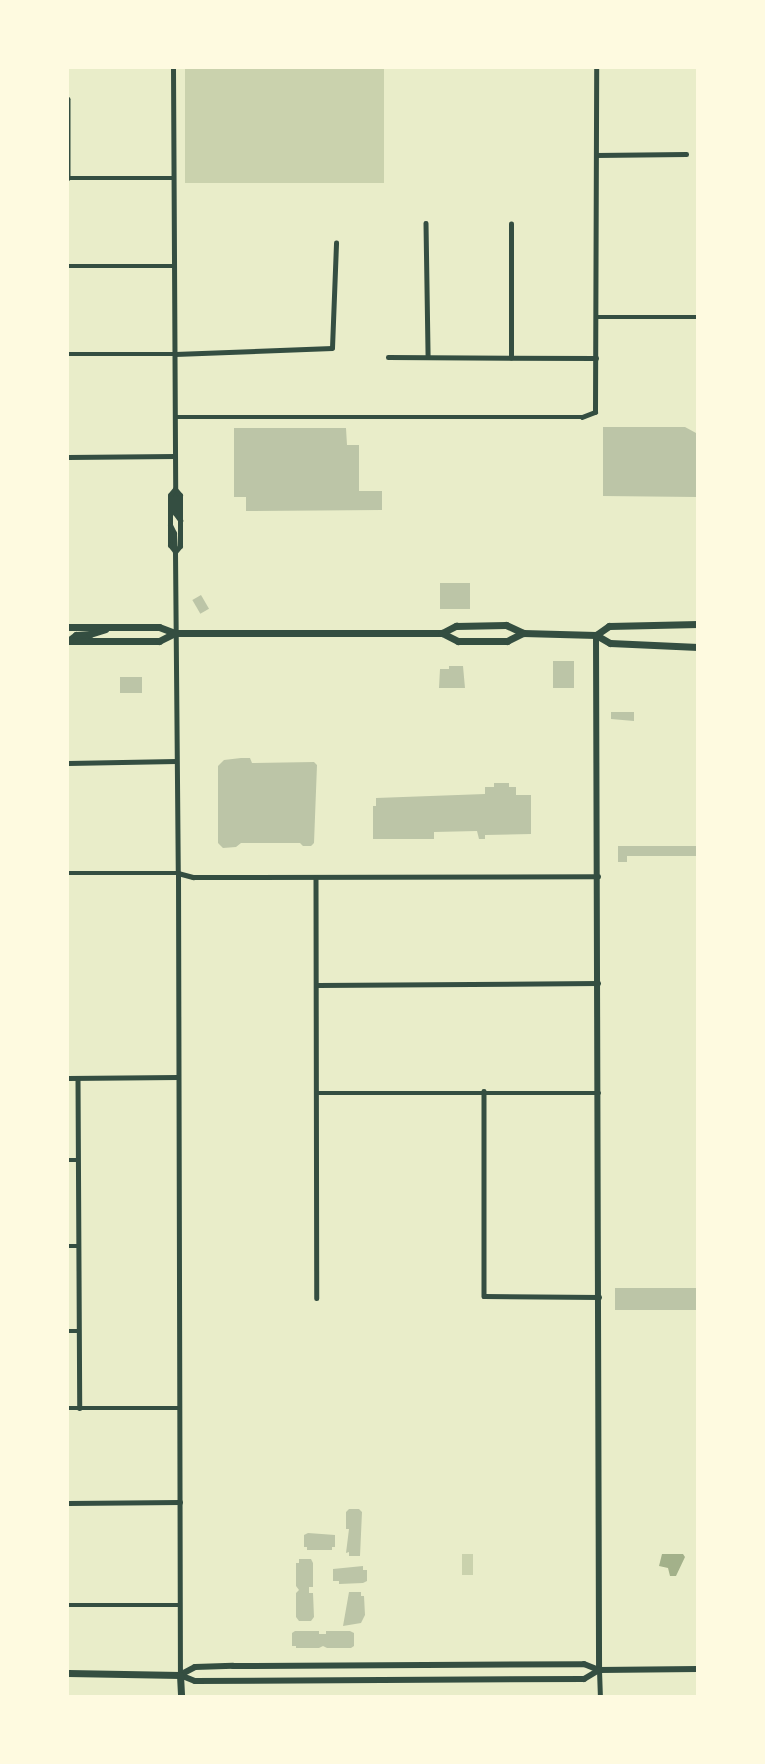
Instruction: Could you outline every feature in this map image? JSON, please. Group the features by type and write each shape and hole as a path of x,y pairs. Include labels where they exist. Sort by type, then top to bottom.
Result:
{"main road":[{"path":"596,635 609,626 698,624"},
{"path":"442,633 456,626 506,626 523,633 596,635 610,643 698,647"},
{"path":"68,627 159,627 175,633 442,633 458,641 507,641 523,633"},
{"path":"68,641 76,635 90,634 110,627"},
{"path":"68,641 159,641 175,633"},
{"path":"596,635 599,1670"},
{"path":"180,1675 195,1667 304,1665 584,1664 599,1670 698,1670"},
{"path":"304,1665 304,1680"},
{"path":"68,1673 180,1675 195,1681 584,1678 599,1670"},
{"path":"180,1675 180,1696"}],"street":[{"path":"173,68 175,489 180,495 180,546 175,552"},
{"path":"175,417 582,417 595,412 596,68"},
{"path":"68,99 68,178 174,178"},
{"path":"596,154 686,154"},
{"path":"426,223 428,357"},
{"path":"510,358 511,224"},
{"path":"68,354 175,354 332,348 336,243"},
{"path":"68,266 174,266"},
{"path":"596,317 697,317"},
{"path":"387,357 596,358"},
{"path":"68,457 175,456"},
{"path":"175,489 170,495 170,545 175,552 178,873 180,1675"},
{"path":"68,762 176,761"},
{"path":"68,873 178,873 193,877 598,876"},
{"path":"316,877 317,1298"},
{"path":"318,985 598,983"},
{"path":"68,1078 178,1077"},
{"path":"78,1078 80,1408"},
{"path":"318,1093 484,1091 599,1093"},
{"path":"484,1091 484,1296 599,1297"},
{"path":"68,1160 78,1160"},
{"path":"68,1246 79,1246"},
{"path":"68,1331 79,1331"},
{"path":"68,1408 179,1408"},
{"path":"68,1503 180,1502"},
{"path":"68,1605 180,1605"},
{"path":"599,1670 600,1696"}],"shaded area":[{"path":"185,68 384,68 384,183 185,183"},
{"path":"462,1554 473,1554 473,1575 462,1575"},
{"path":"662,1554 683,1554 685,1557 676,1576 670,1576 668,1568 659,1566"}],"building":[{"path":"603,427 685,427 696,433 696,497 603,496"},
{"path":"234,428 346,428 347,445 359,445 359,491 382,491 382,510 246,511 246,497 234,497"},
{"path":"440,583 470,583 470,609 440,609"},
{"path":"201,595 209,609 200,614 192,600"},
{"path":"553,661 574,661 574,688 553,688"},
{"path":"449,666 463,666 465,688 439,688 440,669 449,669"},
{"path":"120,677 142,677 142,693 120,693"},
{"path":"611,712 634,712 634,721 611,719"},
{"path":"250,758 252,763 314,762 317,765 314,843 311,846 303,846 300,843 241,843 236,847 223,848 218,843 218,766 224,760"},
{"path":"494,783 509,783 509,787 516,787 516,795 531,795 531,834 485,835 485,839 479,839 477,831 434,832 434,839 373,839 373,806 376,806 376,798 485,794 485,787 494,787"},
{"path":"618,846 698,846 698,856 627,856 627,862 618,862"},
{"path":"615,1288 698,1288 698,1310 615,1310"},
{"path":"349,1509 359,1509 362,1512 360,1556 349,1556 349,1552 346,1553 349,1529 346,1529 346,1512"},
{"path":"308,1533 335,1535 335,1547 332,1547 332,1550 307,1550 307,1547 304,1547 304,1535"},
{"path":"299,1559 311,1559 313,1563 313,1587 309,1587 309,1593 313,1593 314,1617 311,1621 299,1621 296,1617 296,1593 299,1590 296,1586 296,1563 299,1563"},
{"path":"363,1566 363,1570 367,1570 367,1581 363,1583 339,1584 339,1581 333,1581 333,1569"},
{"path":"349,1592 361,1592 361,1596 364,1596 365,1615 361,1623 343,1626"},
{"path":"319,1631 319,1634 326,1634 326,1631 350,1631 354,1633 354,1646 351,1648 323,1646 296,1648 292,1646 292,1633"}]}
